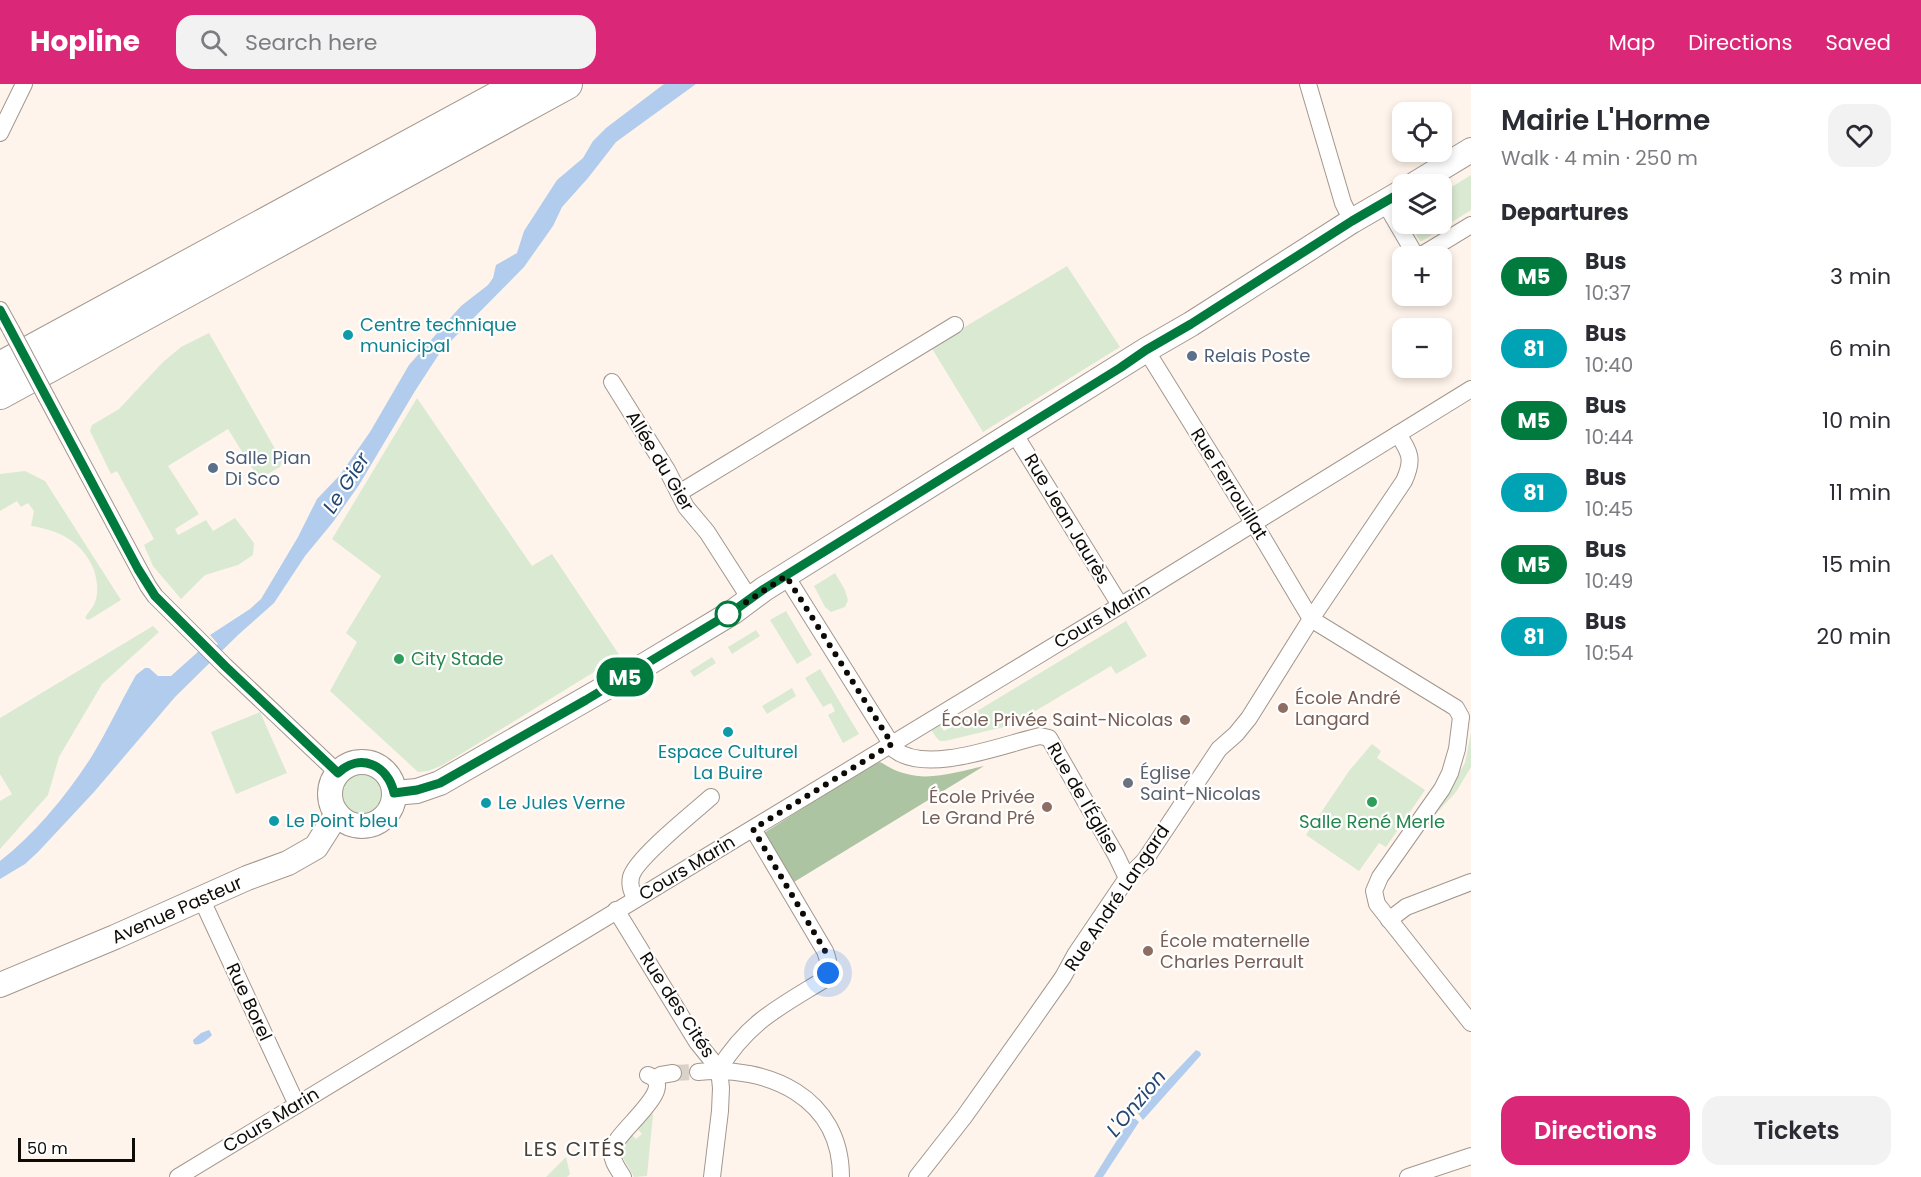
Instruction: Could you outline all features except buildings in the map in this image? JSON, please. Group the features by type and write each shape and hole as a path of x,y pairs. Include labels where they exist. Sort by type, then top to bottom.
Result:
{"highway":[{"path":"0,367 521,84"},
{"path":"0,393 567,84"}],"main road":[{"path":"1431,174 1471,150"},
{"path":"394,793 427,788 449,778 645,665 1352,221 1392,198"},
{"path":"361,763 380,768 387,776 394,793 388,813 372,825 353,825 344,821 337,814 330,796 331,786 338,773 351,765 361,763"},
{"name":"Avenue Pasteur","path":"0,985 302,856 316,847 337,814"}],"street":[{"path":"0,133 24,84"},
{"path":"1308,84 1343,202 1352,221"},
{"path":"1435,246 1471,225"},
{"path":"0,310 155,596 338,773"},
{"path":"679,493 955,325"},
{"name":"Rue Ferrouillat","path":"1146,350 1311,619"},
{"name":"Allée du Gier","path":"612,382 667,470 686,507 707,532 750,599"},
{"name":"Cours Marin","path":"178,1177 1120,606 1471,389"},
{"name":"Rue Jean Jaurès","path":"1014,433 1120,606"},
{"name":"Rue André Langard","path":"917,1177 964,1117 1128,878 1145,860 1219,749 1249,718 1311,619 1404,481 1411,462 1410,455 1398,434"},
{"path":"786,576 892,744"},
{"path":"1311,619 1456,708 1461,717 1457,749 1450,773 1442,789 1376,884 1374,898 1471,1023"},
{"name":"Rue de l'Église","path":"892,744 899,753 905,755 926,759 944,759 962,757 1040,736 1049,738 1128,878"},
{"path":"636,899 630,884 634,869 660,842 711,797"},
{"path":"719,1069 730,1052 756,1023 825,979 828,973 828,958 825,951 753,829"},
{"path":"1389,920 1406,907 1471,882"},
{"name":"Rue Borel","path":"201,898 297,1105"},
{"name":"Rue des Cités","path":"616,910 698,1042 719,1069 720,1111 712,1177"},
{"path":"698,1071 719,1069 772,1080 787,1086 811,1102 827,1120 836,1140 841,1160 841,1177"},
{"path":"623,1177 612,1157 613,1145 622,1131 654,1097 657,1086 651,1077 673,1072"},
{"path":"1408,1177 1471,1156"}],"green space":[{"path":"1471,175 1471,210 1452,222 1452,187"},
{"path":"1416,234 1433,234 1422,241"},
{"path":"1067,266 1120,347 983,432 931,347"},
{"path":"209,333 282,461 280,467 259,479 228,429 168,466 199,514 175,529 178,535 206,520 213,531 235,518 254,543 253,555 238,565 205,575 181,599 153,566 144,545 154,539 117,471 111,474 90,431 92,425 119,409 163,362 181,347"},
{"path":"417,398 532,566 552,554 620,656 443,765 418,772 330,691 357,642 346,633 381,576 332,539"},
{"path":"25,471 45,481 121,600 88,620 85,618 95,602 97,586 94,570 83,552 77,545 60,534 31,526 34,511 28,503 21,507 17,501 0,511 0,474"},
{"path":"835,573 848,600 845,607 831,612 825,607 814,586"},
{"path":"786,611 812,655 797,664 770,620"},
{"path":"1126,621 1147,656 1116,674 1111,666 1012,725 945,741 940,741 929,726 937,720 944,731"},
{"path":"153,626 159,632 102,684 59,757 48,795 0,849 0,801 12,794 0,774 0,718"},
{"path":"756,630 760,636 732,654 728,647"},
{"path":"712,657 716,663 694,677 690,671"},
{"path":"820,669 859,734 843,743 828,715 835,711 831,703 823,707 805,678"},
{"path":"792,688 796,696 767,714 762,706"},
{"path":"260,712 287,773 236,794 211,732"},
{"path":"1471,733 1471,767 1456,792 1431,819 1465,763"},
{"name":"Salle René Merle","path":"1372,744 1381,751 1377,758 1425,790 1386,847 1379,843 1359,871 1306,835 1349,771"},
{"path":"880,762 903,773 916,776 946,774 984,766 794,882 764,833 864,769"},
{"path":"361,772 376,778 382,793 376,808 361,814 346,808 340,793 346,778"},
{"path":"652,1113 647,1176 634,1177 619,1151 631,1134 636,1139 642,1134 637,1128"},
{"path":"566,1157 570,1174 567,1177 546,1177"}],"water":[{"name":"Le Gier","path":"664,84 696,84 616,142 562,207 553,226 524,267 441,351 359,485 305,556 274,603 175,697 94,792 38,852 25,864 0,879 0,861 38,826 72,785 98,746 136,675 145,668 149,668 158,676 171,676 200,650 204,655 218,644 210,635 250,609 261,599 298,537 317,499 340,475 370,432 409,365 461,306 488,285 493,278 496,265 517,253 524,231 557,180 583,158 593,141 606,128"},
{"path":"209,1030 212,1035 206,1041 194,1044 193,1040"},
{"path":"1196,1050 1201,1055 1143,1120 1137,1112"},
{"path":"1132,1116 1139,1122 1103,1177 1094,1177"}],"tunnel":[{"path":"673,1073 698,1072"}],"bus line":[{"name":"M5","path":"0,310 138,569 155,596 338,773 351,765 371,764 380,768 387,776 394,793 427,788 440,783 489,757 645,665 1392,198"}],"place":[{"name":"Centre technique municipal","path":"348,335"},
{"name":"Relais Poste","path":"1192,356"},
{"name":"Salle Pian Di Sco","path":"213,468"},
{"name":"City Stade","path":"399,659"},
{"name":"École André Langard","path":"1283,708"},
{"name":"École Privée Saint-Nicolas","path":"1185,720"},
{"name":"Espace Culturel La Buire","path":"728,732"},
{"name":"Église Saint-Nicolas","path":"1128,783"},
{"name":"Salle René Merle","path":"1372,802"},
{"name":"Le Jules Verne","path":"486,803"},
{"name":"École Privée Le Grand Pré","path":"1047,807"},
{"name":"Le Point bleu","path":"274,821"},
{"name":"École maternelle Charles Perrault","path":"1148,951"}],"district":[{"name":"LES CITÉS","path":"575,1149"}],"route":[{"path":"728,614 786,576 892,744 753,829 825,951 828,958 828,973"}],"water label":[{"name":"L'Onzion","path":"1136,1103"}]}
